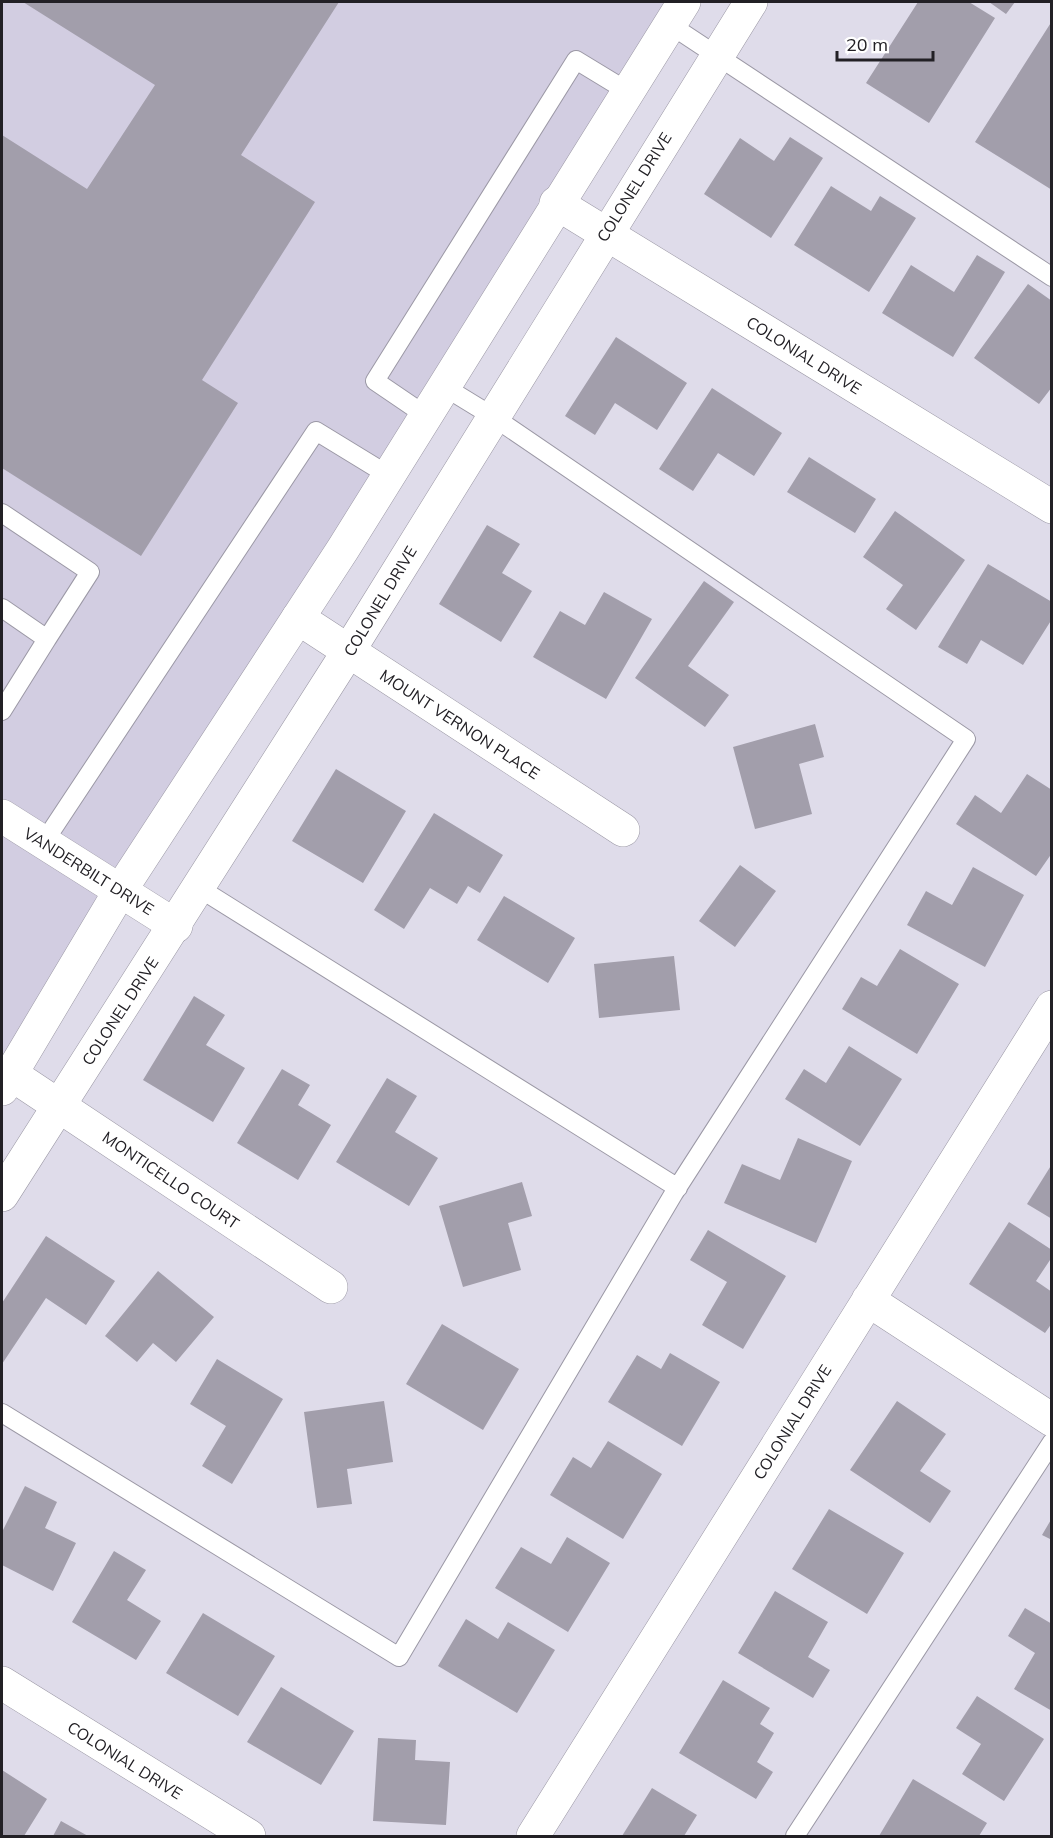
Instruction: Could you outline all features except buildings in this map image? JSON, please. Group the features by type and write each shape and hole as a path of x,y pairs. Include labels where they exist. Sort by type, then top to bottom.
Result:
{"street":[{"name":"COLONEL DRIVE","path":"2,1196 176,926 348,652 492,416 751,2"},
{"path":"6,1082 120,891 388,476 676,13"},
{"name":"COLONIAL DRIVE","path":"556,203 1052,507"},
{"name":"MOUNT VERNON PLACE","path":"298,618 623,830"},
{"name":"VANDERBILT DRIVE","path":"2,816 176,926"},
{"name":"COLONIAL DRIVE","path":"533,1836 1052,1007"},
{"name":"MONTICELLO COURT","path":"6,1082 59,1105 331,1287"},
{"path":"868,1300 1052,1420"},
{"name":"COLONIAL DRIVE","path":"2,1683 249,1836"}],"lane":[{"path":"676,13 717,55 1052,277"},
{"path":"426,415 375,381 576,60 627,91"},
{"path":"2,1413 399,1657 678,1188 966,739 492,416 443,386"},
{"path":"44,842 316,431 388,476"},
{"path":"2,513 90,572 2,711"},
{"path":"2,608 47,639"},
{"path":"199,888 678,1188"},
{"path":"795,1836 1052,1442"}],"shaded area":[{"path":"2,2 666,2 2,1064"}]}
